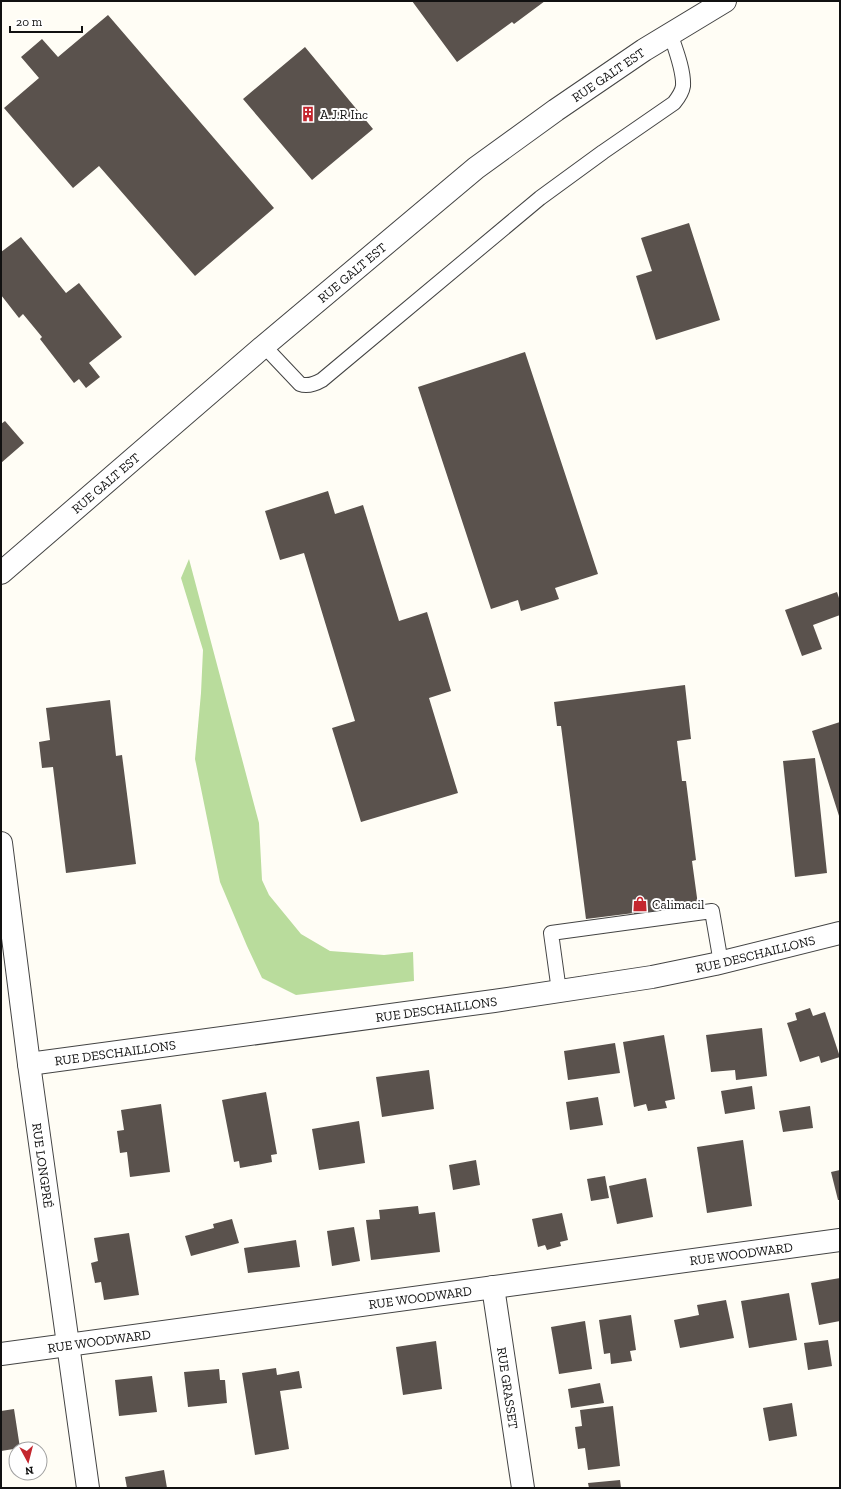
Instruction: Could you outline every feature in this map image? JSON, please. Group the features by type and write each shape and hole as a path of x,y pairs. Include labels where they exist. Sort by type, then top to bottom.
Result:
{"street":[{"name":"RUE GALT EST","path":"1,573 264,346 476,168 556,110 670,33 724,1"},
{"name":"RUE LONGPRÉ","path":"1,843 29,1064 88,1488"},
{"name":"RUE DESCHAILLONS","path":"29,1064 471,1004 652,977 721,963 840,933"},
{"name":"RUE WOODWARD","path":"1,1354 840,1240"},
{"name":"RUE GRASSET","path":"493,1287 523,1488"}],"lane":[{"path":"264,346 300,384 304,386 313,385 322,380 540,198 602,152 674,104 680,96 683,86 680,66 670,33"},
{"path":"559,991 550,933 712,912 721,963"}],"green space":[{"path":"189,559 259,823 262,880 269,895 301,934 330,951 384,955 413,952 414,981 296,995 262,978 220,882 195,759 203,650 181,578"}],"building":[{"path":"412,1 545,1 514,24 512,22 457,62"},
{"path":"108,15 274,208 195,276 99,166 73,188 4,108 39,78 21,57 42,39 58,57"},
{"name":"A.J.R Inc","path":"305,47 373,129 312,180 243,99"},
{"path":"689,223 720,320 656,340 636,276 652,271 641,238"},
{"path":"21,237 66,293 79,283 122,337 89,363 100,377 86,388 79,379 74,383 40,339 42,337 23,314 19,318 1,295 1,252"},
{"path":"525,352 598,574 555,588 559,599 521,611 518,600 491,609 418,387"},
{"path":"5,421 24,443 1,463 1,424"},
{"path":"328,491 335,514 363,505 399,621 427,612 451,691 429,698 458,793 361,822 332,728 355,721 304,553 280,560 265,511"},
{"path":"837,592 840,601 840,615 813,625 822,649 802,656 785,610"},
{"path":"685,685 691,739 677,741 682,781 686,781 696,860 692,861 698,905 648,912 649,916 635,918 634,913 586,919 561,726 557,726 554,702"},
{"path":"110,700 116,756 122,755 136,864 66,873 53,767 42,768 39,742 50,740 46,708"},
{"path":"840,722 840,819 812,731"},
{"path":"815,758 827,873 795,877 783,761"},
{"path":"810,1008 813,1016 825,1012 840,1057 821,1063 819,1056 800,1062 787,1023 797,1020 795,1013"},
{"path":"762,1028 767,1076 736,1080 735,1070 711,1072 706,1035"},
{"path":"664,1035 675,1099 665,1101 667,1108 648,1111 646,1104 634,1107 623,1042"},
{"path":"615,1043 620,1073 568,1080 564,1051"},
{"path":"429,1070 434,1109 382,1117 376,1077"},
{"path":"752,1086 755,1109 725,1114 721,1091"},
{"path":"266,1092 277,1154 271,1155 272,1162 240,1168 239,1161 234,1162 222,1100"},
{"path":"598,1097 603,1125 570,1130 566,1102"},
{"path":"161,1104 170,1172 130,1177 127,1152 120,1153 117,1131 124,1130 121,1110"},
{"path":"810,1106 813,1128 783,1132 779,1111"},
{"path":"359,1121 365,1163 319,1170 312,1129"},
{"path":"743,1140 752,1206 707,1213 697,1147"},
{"path":"476,1160 480,1185 453,1190 449,1165"},
{"path":"840,1170 840,1200 838,1200 831,1172"},
{"path":"605,1176 609,1198 591,1201 587,1179"},
{"path":"646,1178 653,1217 617,1224 609,1186"},
{"path":"418,1206 419,1214 435,1212 440,1252 371,1260 366,1220 380,1219 379,1210"},
{"path":"562,1213 568,1240 560,1242 561,1246 547,1250 545,1245 538,1247 532,1219"},
{"path":"232,1219 239,1243 191,1256 185,1236 214,1228 213,1224"},
{"path":"354,1227 360,1261 332,1266 327,1231"},
{"path":"129,1233 139,1295 104,1300 101,1282 95,1283 91,1263 98,1261 94,1238"},
{"path":"296,1240 300,1267 248,1273 244,1248"},
{"path":"840,1278 840,1321 819,1325 811,1283"},
{"path":"789,1293 797,1340 749,1348 741,1301"},
{"path":"726,1300 734,1338 680,1348 674,1320 699,1315 697,1305"},
{"path":"631,1315 636,1350 630,1351 632,1361 611,1364 610,1353 604,1354 599,1320"},
{"path":"585,1321 592,1369 559,1374 551,1327"},
{"path":"828,1340 832,1366 808,1370 804,1343"},
{"path":"436,1341 442,1389 403,1395 396,1347"},
{"path":"276,1368 277,1375 299,1371 302,1388 280,1391 289,1449 255,1455 242,1373"},
{"path":"219,1369 220,1380 225,1380 227,1403 188,1407 184,1372"},
{"path":"152,1376 157,1412 119,1416 115,1380"},
{"path":"600,1383 604,1403 571,1408 568,1389"},
{"path":"792,1403 797,1436 769,1441 763,1408"},
{"path":"613,1406 620,1466 588,1470 585,1448 578,1449 575,1427 582,1426 580,1410"},
{"path":"14,1409 19,1441 8,1441 8,1450 1,1451 1,1411"},
{"path":"164,1470 167,1488 127,1488 125,1477"},
{"path":"620,1480 621,1488 589,1488 588,1483"}],"place":[{"name":"A.J.R Inc","path":"308,114"},
{"name":"Calimacil","path":"640,904"}]}
